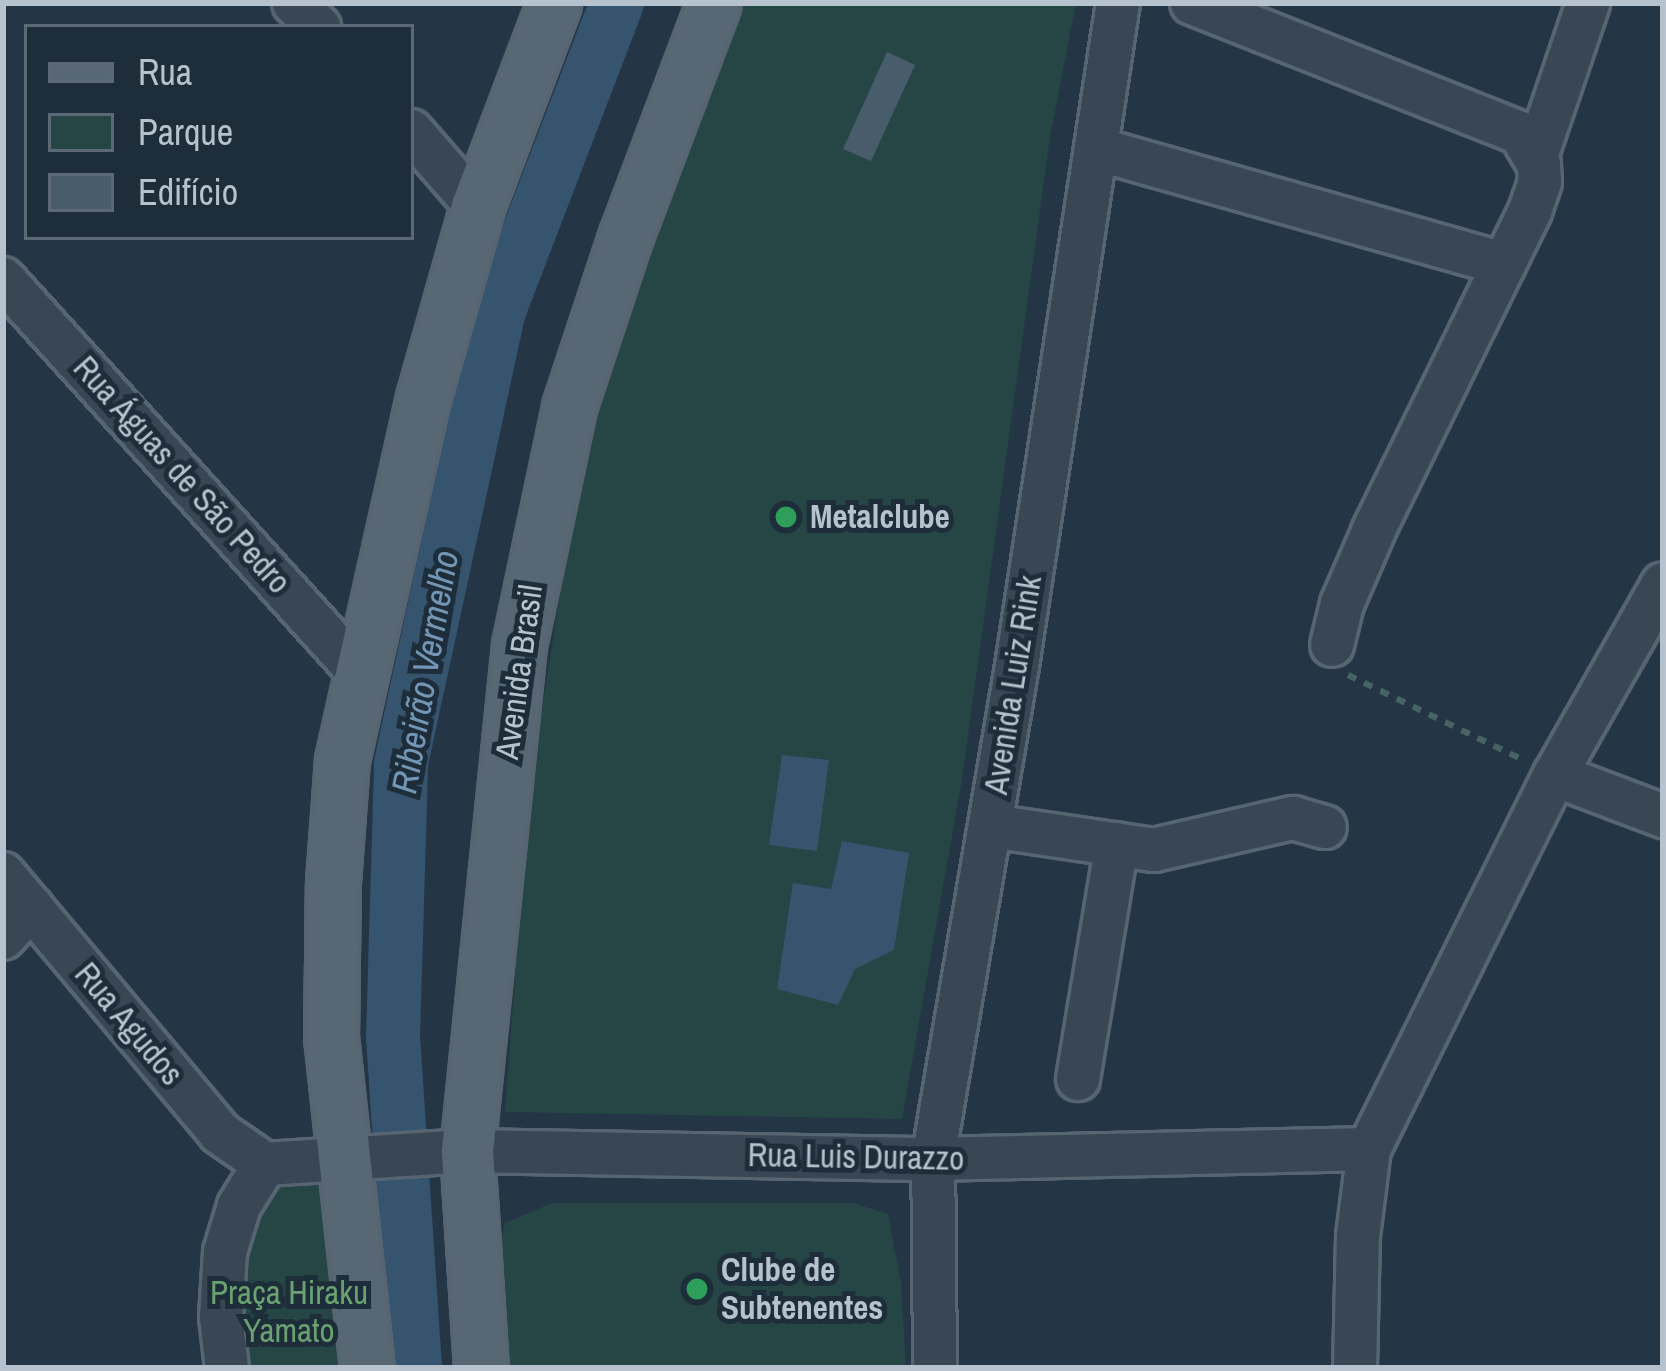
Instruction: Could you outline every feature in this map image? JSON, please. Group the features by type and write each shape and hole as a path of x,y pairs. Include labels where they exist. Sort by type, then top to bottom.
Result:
{"main road":[{"path":"368,1368 331,1039 333,882 342,760 424,398 477,207 554,3"},
{"name":"Avenida Brasil","path":"481,1368 466,1151 519,645 569,407 625,238 714,3"}],"street":[{"path":"294,3 316,24"},
{"name":"Avenida Luiz Rink","path":"935,1368 933,1159 991,826 1118,3"},
{"path":"1192,3 1528,145"},
{"path":"1332,645 1342,604 1374,530 1540,182 1528,145 1588,3"},
{"path":"414,134 477,207"},
{"path":"1096,149 1504,263"},
{"name":"Rua Águas de São Pedro","path":"3,279 360,673"},
{"path":"1355,1368 1358,1236 1369,1149 1556,776 1663,584"},
{"path":"1556,776 1663,816"},
{"path":"991,826 1154,850 1293,818 1325,826"},
{"path":"1078,1079 1117,844"},
{"name":"Rua Agudos","path":"3,874 17,922 220,1133 265,1164"},
{"name":"Rua Luis Durazzo","path":"343,1160 466,1151 933,1159 1369,1149"},
{"path":"227,1368 221,1288 225,1252 239,1206 265,1164 343,1160"}],"path":[{"path":"1332,645 1340,665 1357,680 1556,776"}],"green space":[{"name":"Metalclube","path":"734,3 1076,3 1050,137 962,779 902,1119 505,1112 528,800 588,415"},
{"name":"Praça Hiraku Yamato","path":"317,1174 334,1197 347,1368 240,1368 241,1237 260,1186"},
{"name":"Clube de Subtenentes","path":"552,1203 853,1203 888,1214 901,1283 906,1368 498,1368 492,1295 505,1223"}],"water":[{"path":"782,755 829,760 817,851 769,845"},
{"path":"842,841 909,853 894,950 855,969 838,1005 777,989 793,883 831,889"}],"building":[{"path":"887,52 915,65 871,161 843,149"}],"waterway":[{"name":"Ribeirão Vermelho","path":"415,1368 393,1037 401,763 498,313 617,3"}],"place":[{"name":"Metalclube","path":"786,517"},
{"name":"Clube de Subtenentes","path":"697,1289"}]}
